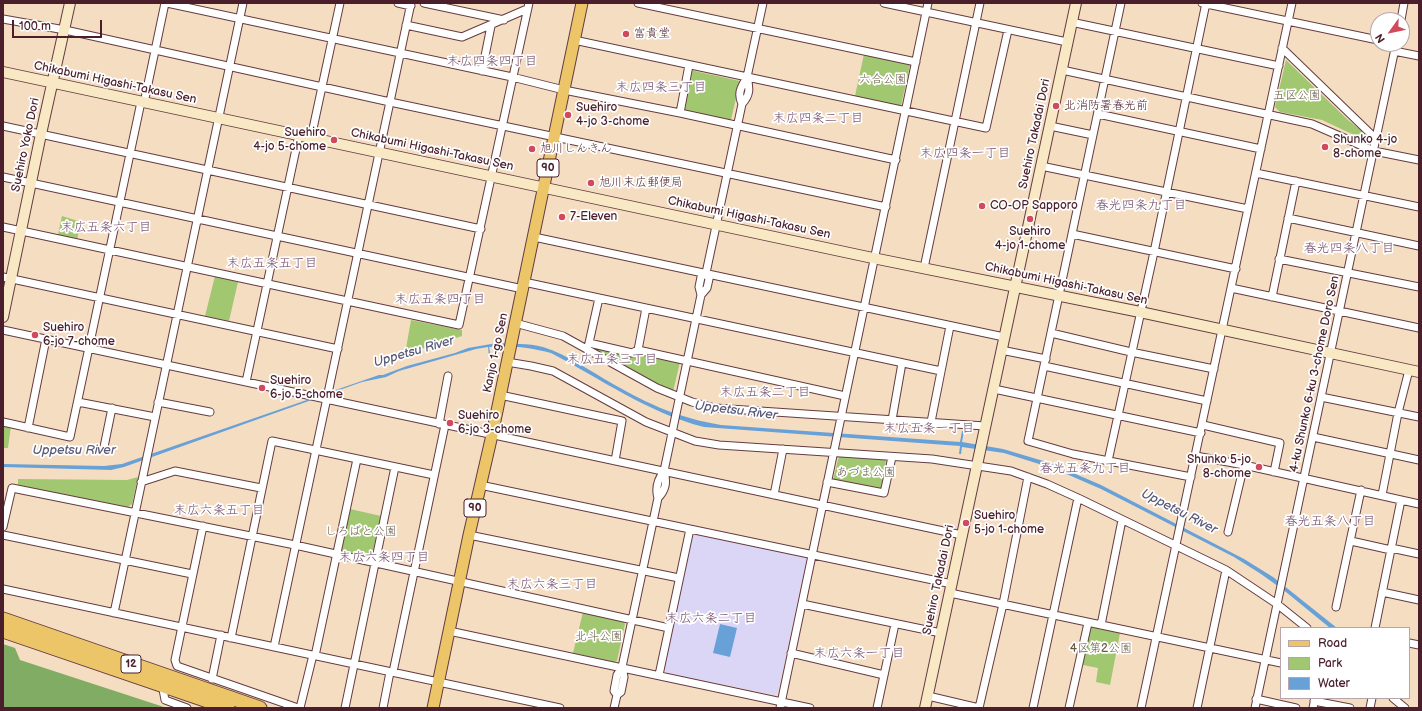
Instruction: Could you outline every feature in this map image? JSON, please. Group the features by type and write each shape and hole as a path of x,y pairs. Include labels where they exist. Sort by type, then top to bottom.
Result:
{"highway":[{"name":"12","path":"3,619 163,680 228,708"},
{"name":"12","path":"3,631 260,708"}],"main road":[{"name":"Kanjo 1-go Sen","path":"433,708 534,237 582,3"}],"street":[{"name":"Suehiro Yoko Dori","path":"3,317 7,278 21,231 70,3"},
{"path":"3,422 70,437 130,153 166,3 512,77 564,90 680,113 896,160"},
{"path":"114,613 134,511 243,3"},
{"path":"311,138 340,3"},
{"path":"274,647 359,254 368,204 411,4 398,3"},
{"path":"424,3 504,20"},
{"path":"638,3 916,62"},
{"path":"614,708 617,695 621,692 624,677 622,667 658,498 656,491 659,477 664,471 701,295 699,287 701,277 706,273 742,104 747,98 750,90 747,77 763,3"},
{"path":"884,3 1067,42"},
{"path":"780,705 928,3"},
{"path":"924,268 980,3"},
{"name":"Suehiro Takadai Dori","path":"925,708 1076,3"},
{"path":"1121,3 1028,441 1073,454 1191,477"},
{"path":"1108,461 1154,252 1204,3 1370,38"},
{"path":"1141,708 1202,429 1292,3"},
{"path":"406,25 462,37 504,20 528,6"},
{"path":"3,227 459,325 481,229 528,6"},
{"path":"3,19 65,30 390,102 886,207"},
{"path":"1071,22 1115,30 1279,66"},
{"path":"482,71 491,26"},
{"path":"574,40 986,128 1008,30"},
{"path":"1282,48 1376,139"},
{"name":"4-ku Shunko 6-ku 3-chome Doro Sen","path":"1255,708 1394,52"},
{"path":"1408,52 1419,56"},
{"path":"680,113 689,65"},
{"path":"1062,70 1312,124 1374,151 1419,160"},
{"name":"Chikabumi Higashi-Takasu Sen","path":"3,72 544,188 1140,312 1414,371"},
{"path":"1098,114 1261,149"},
{"path":"3,126 481,229"},
{"path":"1050,126 1093,135"},
{"path":"246,382 299,135"},
{"path":"1041,166 1248,209"},
{"path":"1256,173 1419,206"},
{"path":"3,177 470,277 599,298 941,371"},
{"path":"1272,297 1296,181"},
{"path":"1288,218 1419,246"},
{"path":"1072,234 1236,270"},
{"path":"534,237 1004,337"},
{"path":"1279,259 1419,287"},
{"path":"7,278 338,349"},
{"path":"1231,288 1419,328"},
{"path":"588,346 599,298"},
{"path":"638,350 646,308"},
{"path":"931,422 950,326"},
{"path":"514,328 563,336 588,346 678,400 715,408 840,420 931,422 985,430"},
{"path":"3,330 962,535"},
{"path":"1051,333 1131,352 1214,369"},
{"path":"28,428 46,340"},
{"path":"588,346 632,353 638,350 845,396"},
{"path":"1001,350 1124,384 1207,401"},
{"path":"508,359 553,371 624,412 672,430 695,441 719,445 783,450 834,449 892,457 978,462 1011,471 1078,498 1122,520 1177,542 1278,601 1306,627"},
{"path":"892,420 902,363"},
{"path":"1382,495 1398,413 1414,371"},
{"path":"383,708 414,572 434,475 448,376"},
{"path":"994,389 1118,415 1280,443 1274,472"},
{"path":"500,395 622,421"},
{"path":"1320,397 1419,418"},
{"path":"78,402 155,417"},
{"path":"158,402 210,412"},
{"path":"104,447 112,408"},
{"path":"615,461 624,412"},
{"path":"1313,437 1419,460"},
{"path":"230,638 272,441 434,475"},
{"path":"774,495 783,450"},
{"path":"1196,456 1361,490 1419,504"},
{"path":"827,482 884,493 892,457"},
{"path":"203,526 174,660 177,666 299,708 314,656 357,459"},
{"path":"1228,532 1244,465"},
{"path":"345,708 395,467"},
{"path":"141,482 175,471 261,488"},
{"path":"928,696 979,708 1003,604 1028,477"},
{"path":"480,485 812,554 951,589 1003,604 1088,623 1280,662"},
{"path":"3,527 12,488 134,511 296,545 669,628"},
{"path":"1336,607 1361,490"},
{"path":"1033,708 1078,498"},
{"path":"1374,627 1401,500"},
{"path":"1101,625 1122,520"},
{"path":"659,676 690,529"},
{"path":"3,535 192,574"},
{"path":"469,535 680,578"},
{"path":"1350,541 1419,554"},
{"path":"1197,708 1226,570"},
{"path":"3,589 560,708"},
{"path":"1382,592 1419,600"},
{"path":"802,604 941,633"},
{"path":"1069,708 1088,623"},
{"path":"878,708 895,624"},
{"path":"449,631 622,667 780,705 810,708"},
{"path":"212,679 221,636"},
{"path":"791,654 884,674"},
{"path":"163,680 165,700 187,708"},
{"path":"1256,699 1296,708"},
{"path":"1394,699 1404,708"},
{"path":"1314,702 1350,708"}],"shaded area":[{"path":"696,533 805,556 807,558 778,693 774,695 667,673 663,667 692,536"}],"green space":[{"name":"六合公園","path":"864,54 910,65 901,106 855,96"},
{"name":"五区公園","path":"1286,60 1348,120 1372,139 1371,141 1369,142 1322,120 1280,112 1275,107"},
{"path":"690,70 740,81 731,120 682,110"},
{"path":"62,216 81,222 77,240 58,235"},
{"path":"215,276 238,282 229,321 205,316"},
{"path":"411,320 462,330 462,336 405,354"},
{"path":"592,346 631,357 642,353 680,362 673,392 656,385 591,349"},
{"path":"3,424 11,426 8,448 3,448"},
{"name":"あづま公園","path":"841,456 886,460 881,489 879,490 833,480 838,459"},
{"path":"138,477 132,504 128,507 18,486 18,479 127,480"},
{"name":"しろばと公園","path":"350,509 381,516 372,555 370,557 344,552 341,549"},
{"name":"北斗公園","path":"583,612 623,621 625,624 617,661 614,662 573,653"},
{"name":"4区第2公園","path":"1093,627 1120,633 1110,685 1096,682 1098,668 1083,665 1089,629"},
{"path":"3,644 15,648 20,660 167,708 3,708"}],"water":[{"path":"497,343 543,347 570,359 627,392 665,410 692,419 721,425 960,442 962,431 964,431 962,442 1003,449 1050,463 1101,485 1244,559 1273,577 1336,627 1329,627 1286,592 1234,557 1101,489 1055,469 1004,453 962,447 961,454 959,454 960,446 704,427 683,421 644,404 551,353 520,347 489,347 491,357 489,357 488,347 476,349 399,371 386,377 362,382 124,467 111,470 3,467 3,464 104,466 122,464 379,375 468,348"},
{"path":"720,624 737,628 730,657 713,653"}],"place":[{"name":"富貴堂","path":"626,34"},
{"name":"北消防署春光前","path":"1056,106"},
{"name":"Suehiro 4-jo 3-chome","path":"568,115"},
{"name":"Suehiro 4-jo 5-chome","path":"334,140"},
{"name":"Shunko 4-jo 8-chome","path":"1325,147"},
{"name":"旭川しんきん","path":"532,149"},
{"name":"旭川末広郵便局","path":"591,183"},
{"name":"CO-OP Sapporo","path":"982,206"},
{"name":"7-Eleven","path":"562,217"},
{"name":"Suehiro 4-jo 1-chome","path":"1030,219"},
{"name":"Suehiro 6-jo 7-chome","path":"35,335"},
{"name":"Suehiro 6-jo 5-chome","path":"262,388"},
{"name":"Suehiro 6-jo 3-chome","path":"450,423"},
{"name":"Shunko 5-jo 8-chome","path":"1259,467"},
{"name":"Suehiro 5-jo 1-chome","path":"966,523"}],"district":[{"name":"末広四条四丁目","path":"492,62"},
{"name":"末広四条三丁目","path":"661,88"},
{"name":"末広四条二丁目","path":"818,119"},
{"name":"末広四条一丁目","path":"965,154"},
{"name":"春光四条九丁目","path":"1141,206"},
{"name":"末広五条六丁目","path":"106,228"},
{"name":"春光四条八丁目","path":"1349,249"},
{"name":"末広五条五丁目","path":"272,264"},
{"name":"末広五条四丁目","path":"440,300"},
{"name":"末広五条三丁目","path":"612,360"},
{"name":"末広五条二丁目","path":"765,393"},
{"name":"末広五条一丁目","path":"929,429"},
{"name":"春光五条九丁目","path":"1085,469"},
{"name":"末広六条五丁目","path":"219,511"},
{"name":"春光五条八丁目","path":"1330,522"},
{"name":"末広六条四丁目","path":"384,558"},
{"name":"末広六条三丁目","path":"552,585"},
{"name":"末広六条二丁目","path":"711,619"},
{"name":"末広六条一丁目","path":"859,654"}],"water label":[{"name":"Uppetsu River","path":"414,352"},
{"name":"Uppetsu River","path":"736,411"},
{"name":"Uppetsu River","path":"74,451"},
{"name":"Uppetsu River","path":"1179,512"}]}
